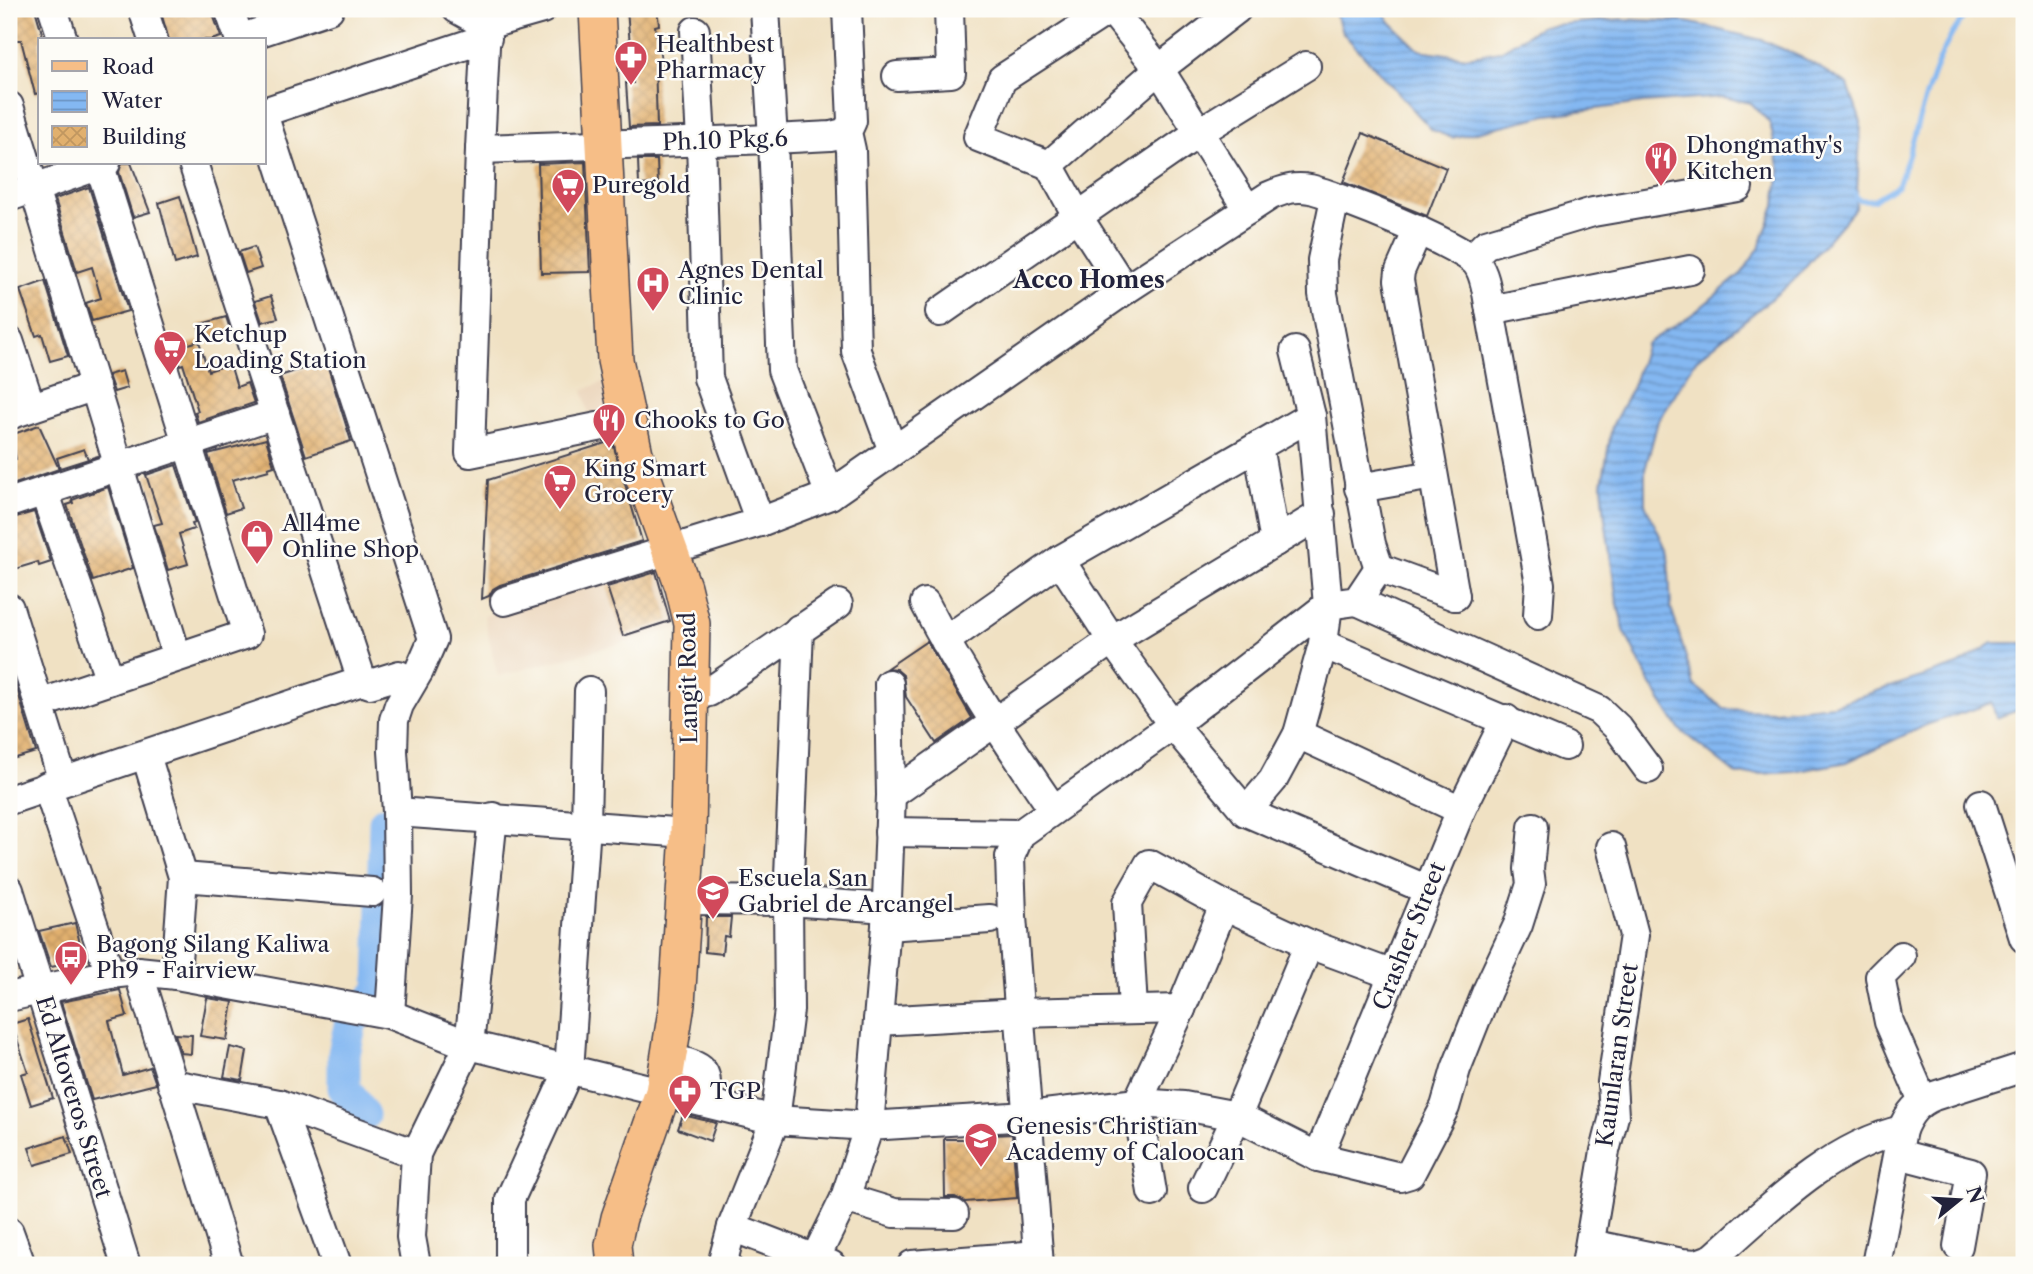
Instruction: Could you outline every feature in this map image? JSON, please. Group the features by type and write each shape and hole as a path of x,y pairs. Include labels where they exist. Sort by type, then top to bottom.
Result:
{"main road":[{"name":"Langit Road","path":"597,9 615,360 635,454 686,596 692,624 688,833 677,1004 663,1092 619,1218 613,1245 615,1265"}],"street":[{"path":"53,9 62,38"},
{"path":"143,9 152,38"},
{"path":"229,9 244,38 329,9"},
{"path":"457,9 487,32"},
{"path":"266,114 542,9"},
{"path":"765,9 774,139 782,370 830,495"},
{"path":"847,9 852,121 847,132 851,150 856,351 893,451"},
{"path":"897,76 951,73 949,9"},
{"path":"1125,290 1049,166 978,136 1002,79 1110,9 1159,69 1248,210"},
{"path":"1049,166 1159,69 1237,9"},
{"path":"695,31 708,378 760,522"},
{"path":"487,32 480,149 470,453 627,421"},
{"path":"940,312 1198,133 1306,66"},
{"path":"9,106 21,193 95,386 177,657"},
{"path":"266,121 433,639 394,720 398,895 390,1014"},
{"name":"Ph.10 Pkg.6","path":"480,149 774,139 831,136 847,132"},
{"path":"21,193 102,164 247,634 39,704"},
{"path":"193,164 362,681"},
{"path":"505,601 760,522 830,495 981,393 1125,290 1269,196 1289,187 1310,189 1418,230 1472,258 1479,266 1484,278 1540,584 1538,615"},
{"path":"1472,258 1486,244 1593,212 1738,187"},
{"path":"1335,198 1322,260 1323,294 1371,544 1380,568 1455,596 1399,280 1400,271 1418,230"},
{"path":"1490,310 1690,270"},
{"path":"9,341 20,411 95,386"},
{"path":"1245,812 1273,780 1298,734 1323,644 1328,605 1311,416 1295,351"},
{"path":"9,503 275,414"},
{"path":"945,641 1060,560 1311,416"},
{"path":"1258,446 1275,542"},
{"path":"1359,488 1433,474"},
{"path":"44,491 110,680"},
{"path":"891,795 1112,640 1321,514"},
{"path":"1060,560 1112,640 1173,725 1245,812 1428,891"},
{"path":"1357,601 1380,568"},
{"path":"927,1265 1039,1260 1019,1013 1010,857 1020,834 1173,725 1328,605 1357,601 1599,710 1618,728 1648,769"},
{"path":"925,603 994,722 1052,809"},
{"path":"691,696 709,692 838,604"},
{"path":"9,608 39,704 55,784 110,974"},
{"path":"727,1265 724,1257 732,1227 775,1120 789,1010 788,901 799,629"},
{"path":"1323,644 1565,746"},
{"path":"9,800 362,681 370,684 399,675"},
{"path":"732,1227 823,1262 869,1126 886,917 891,795 889,684"},
{"path":"510,1265 510,1199 569,1070 586,825 589,691"},
{"name":"Crasher Street","path":"1318,1157 1461,810 1506,719"},
{"path":"1298,734 1461,810"},
{"path":"146,755 183,877 176,975"},
{"path":"1981,804 2024,939"},
{"path":"397,811 688,833"},
{"path":"416,1265 411,1237 416,1154 469,1045 493,817"},
{"path":"9,998 110,974 138,971 176,975 390,1014 469,1045 775,1120 869,1126 1028,1116 1138,1103 1184,1106 1237,1116 1318,1157 1400,1177 1410,1174 1445,1107 1456,1069 1487,991 1518,925 1531,884 1529,869 1532,827"},
{"path":"889,832 1020,834"},
{"name":"Kaunlaran Street","path":"1588,1255 1605,1151 1614,1116 1612,1082 1634,934 1611,847"},
{"path":"1133,1009 1127,903 1149,864 1224,905 1309,944 1393,975"},
{"path":"183,877 372,892"},
{"name":"Ed Altoveros Street","path":"9,890 126,1265"},
{"path":"684,900 788,901 886,917 990,919"},
{"path":"1152,1192 1138,1103 1224,905"},
{"path":"1203,1188 1237,1116 1309,944"},
{"path":"1901,956 1880,977 1889,1023 1923,1101"},
{"path":"138,971 229,1265"},
{"path":"878,1021 1019,1013 1181,1009"},
{"path":"669,1057 701,1068 705,1073 705,1102"},
{"path":"1876,1265 1900,1142 1908,1116 1923,1101 2024,1067"},
{"path":"172,1084 279,1104 416,1154"},
{"path":"279,1104 337,1265"},
{"path":"1588,1255 1697,1264 1716,1262 1779,1201 1845,1151 1877,1136 1900,1142 1971,1173 1958,1246"},
{"path":"845,1198 894,1213 954,1214"},
{"path":"9,1232 21,1265"}],"shaded area":[{"path":"609,380 618,417 591,423 583,390"},
{"path":"657,558 679,628 498,676 484,616"},
{"name":"Genesis Christian Academy of Caloocan","path":"1011,1126 1021,1133 1021,1204 942,1208 939,1134"}],"water":[{"path":"1334,9 1382,9 1390,22 1419,50 1467,57 1500,51 1542,26 1622,19 1687,22 1762,40 1805,59 1848,85 1861,122 1856,207 1793,281 1696,360 1658,421 1645,470 1645,504 1668,553 1671,607 1694,685 1724,709 1774,711 1833,705 1958,665 1993,643 2024,643 2024,708 1996,718 1992,703 1926,725 1847,762 1794,772 1737,775 1679,729 1650,683 1625,633 1617,602 1602,484 1612,426 1631,390 1646,344 1694,313 1742,273 1759,248 1775,205 1780,170 1770,123 1751,103 1723,97 1643,103 1547,115 1452,138 1432,130 1342,32"}],"building":[{"path":"9,9 35,9 43,38 38,38 38,93 35,94 21,40 9,40"},
{"path":"160,9 211,9 221,37 218,38 168,38"},
{"path":"627,9 657,9 659,25 655,26 661,60 655,61 657,126 629,127 626,83 633,83 626,46 630,45"},
{"path":"1363,133 1446,168 1427,216 1343,182"},
{"path":"638,160 657,160 658,184 639,185"},
{"name":"Puregold","path":"585,162 590,272 541,273 538,164"},
{"path":"122,164 131,164 150,212 133,217 119,172"},
{"path":"89,187 128,311 92,321 86,303 101,298 92,267 77,272 55,199"},
{"path":"180,196 197,257 175,264 159,203"},
{"path":"254,247 261,268 246,273 239,252"},
{"path":"45,281 68,356 50,361 42,334 36,336 20,290"},
{"path":"271,296 278,318 262,322 255,301"},
{"path":"226,317 231,332 203,340 198,325"},
{"path":"199,341 208,371 230,364 237,387 247,383 254,403 198,422 195,412 198,411 175,348"},
{"path":"326,361 351,441 306,456 280,376"},
{"path":"122,371 127,388 114,392 108,375"},
{"path":"39,425 59,469 9,486 9,462 16,459 11,435"},
{"path":"266,439 274,466 268,468 269,470 232,480 241,508 226,513 208,454"},
{"name":"King Smart Grocery","path":"612,441 642,541 500,585 482,599 488,480"},
{"path":"84,449 88,459 98,456 60,468 57,458"},
{"path":"176,465 195,523 192,524 194,529 179,534 188,564 168,570 154,525 162,523 146,475"},
{"path":"108,487 133,568 93,581 67,505 73,503 72,500"},
{"path":"34,512 51,562 39,566 38,562 15,569 13,562 9,564 9,519"},
{"path":"656,572 670,621 623,636 607,587"},
{"path":"927,641 972,718 936,743 906,697 903,675 896,669 887,668"},
{"path":"9,663 36,752 9,760"},
{"path":"706,917 731,917 729,937 724,936 722,954 705,952"},
{"path":"75,923 84,960 51,967 39,931"},
{"path":"120,990 127,1016 109,1021 123,1075 150,1067 156,1084 92,1100 61,1002"},
{"path":"207,998 233,1002 227,1040 200,1036"},
{"path":"28,1019 53,1098 31,1105 21,1074 28,1072 12,1024"},
{"path":"175,1034 192,1035 191,1054 181,1053"},
{"path":"230,1047 247,1051 242,1080 224,1077"},
{"path":"683,1115 716,1123 710,1141 678,1129"},
{"name":"Genesis Christian Academy of Caloocan","path":"1012,1134 1017,1198 965,1202 955,1197 945,1197 944,1139 974,1139 974,1136"},
{"path":"66,1136 72,1154 35,1165 29,1148"}],"waterway":[{"path":"1854,191 1858,200 1873,200 1898,185 1935,71 1944,49 1970,9"},
{"path":"363,1115 344,1088 344,1054 351,1021 381,991 385,822"}],"place":[{"name":"Healthbest Pharmacy","path":"631,87"},
{"name":"Dhongmathy's Kitchen","path":"1661,188"},
{"name":"Puregold","path":"568,215"},
{"name":"Agnes Dental Clinic","path":"653,313"},
{"name":"Ketchup Loading Station","path":"170,377"},
{"name":"Chooks to Go","path":"609,450"},
{"name":"King Smart Grocery","path":"560,511"},
{"name":"All4me Online Shop","path":"257,566"},
{"name":"Escuela San Gabriel de Arcangel","path":"713,921"},
{"name":"Bagong Silang Kaliwa Ph9 - Fairview","path":"71,987"},
{"name":"TGP","path":"685,1121"},
{"name":"Genesis Christian Academy of Caloocan","path":"981,1169"}],"district":[{"name":"Acco Homes","path":"1089,279"}]}
